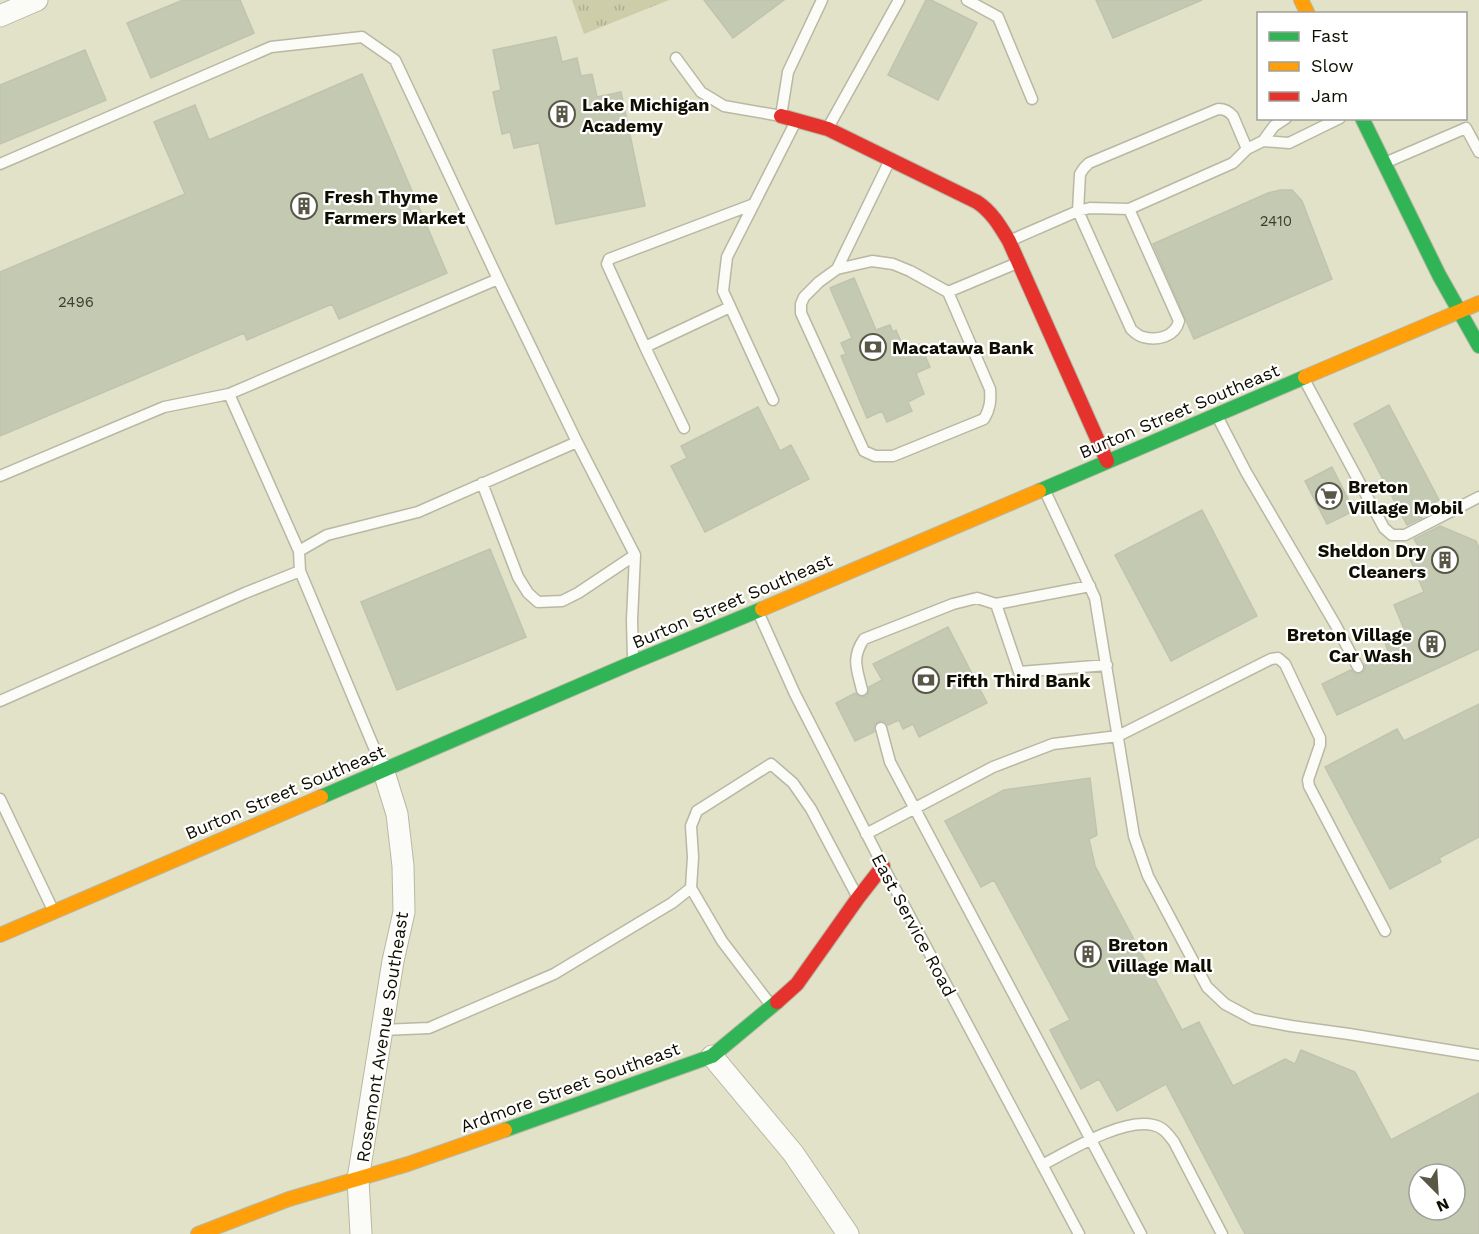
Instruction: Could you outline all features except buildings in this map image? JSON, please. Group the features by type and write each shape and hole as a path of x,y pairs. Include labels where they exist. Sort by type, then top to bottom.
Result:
{"main road":[{"path":"781,116 828,129 987,209 1009,241 1107,461"},
{"path":"1363,120 1439,275 1479,346"},
{"name":"Burton Street Southeast","path":"0,935 383,769 1479,303"},
{"name":"Ardmore Street Southeast","path":"198,1234 289,1199 408,1164 711,1056 797,984 882,866"}],"street":[{"path":"0,16 37,0"},
{"name":"Rosemont Avenue Southeast","path":"361,1234 358,1179 393,962 404,912 403,866 397,814 383,769"},
{"path":"711,1056 793,1153 848,1234"}],"lane":[{"path":"676,58 701,92 724,106 781,116 788,72 822,0"},
{"path":"828,129 899,0"},
{"path":"967,0 998,17 1032,99"},
{"path":"0,164 271,48 362,37 395,60 577,442 635,555 632,611 634,662"},
{"path":"1129,209 1179,321 1174,331 1161,338 1144,338 1131,329 1078,211 1080,174 1089,163 1223,109 1233,116 1247,149"},
{"path":"772,400 723,291 727,257 797,120"},
{"path":"1009,241 1078,211 1090,208 1129,209 1233,163 1247,149 1263,141 1274,126 1283,120"},
{"path":"1263,141 1289,143 1336,120"},
{"path":"1384,163 1466,128 1479,152"},
{"path":"837,269 890,159"},
{"path":"684,428 607,264 609,259 754,204"},
{"path":"872,261 894,264 948,292 990,389 989,411 984,419 893,456 875,456 864,452 801,313 804,297 837,269 872,261"},
{"path":"948,292 1019,262"},
{"path":"0,476 164,407 229,394 498,279"},
{"path":"645,347 730,307"},
{"path":"1303,377 1384,528 1392,535 1405,535 1479,497"},
{"path":"229,394 299,551 300,571 383,769"},
{"path":"1217,416 1246,472 1358,667"},
{"path":"299,551 327,535 418,512 577,442"},
{"path":"482,483 518,577 528,593 538,602 562,601 579,593 635,555"},
{"path":"1043,488 1095,598 1134,836 1148,876 1207,987 1225,1004 1253,1019 1479,1055"},
{"path":"0,701 300,571"},
{"path":"862,690 856,666 857,650 864,639 953,604 977,598 996,604 1090,586"},
{"path":"996,604 1019,672 1107,665"},
{"name":"East Service Road","path":"758,611 795,694 882,866 1079,1234"},
{"path":"866,834 993,767 1053,744 1118,736 1271,658 1278,658 1285,664 1320,738 1320,745 1308,780 1309,786 1385,931"},
{"path":"881,728 890,762 1141,1234"},
{"path":"772,1006 722,941 691,888 693,857 691,826 697,811 771,764 793,783 811,809 858,898"},
{"path":"0,799 54,912"},
{"path":"382,1030 429,1029 555,974 672,903 691,888"},
{"path":"1042,1165 1092,1139 1123,1127 1136,1124 1155,1125 1165,1131 1174,1142 1222,1234"}],"green space":[{"path":"572,0 669,0 584,34"}],"traffic: fast":[{"path":"1363,120 1439,275 1479,346"},
{"path":"1039,491 1305,377"},
{"path":"321,797 762,609"},
{"path":"505,1130 712,1056 777,1002"}],"traffic: slow":[{"path":"1301,0 1307,12"},
{"path":"1305,377 1479,303"},
{"path":"762,609 1039,491"},
{"path":"0,935 321,797"},
{"path":"198,1234 289,1199 408,1164 505,1130"}],"traffic: jam":[{"path":"781,116 828,129 977,202 987,210 1009,241 1107,461"},
{"path":"777,1002 797,984 883,866"}],"place":[{"name":"Lake Michigan Academy","path":"562,114"},
{"name":"Fresh Thyme Farmers Market","path":"304,206"},
{"name":"Macatawa Bank","path":"873,347"},
{"name":"Breton Village Mobil","path":"1329,496"},
{"name":"Sheldon Dry Cleaners","path":"1445,560"},
{"name":"Breton Village Car Wash","path":"1432,644"},
{"name":"Fifth Third Bank","path":"926,680"},
{"name":"Breton Village Mall","path":"1088,954"}]}
